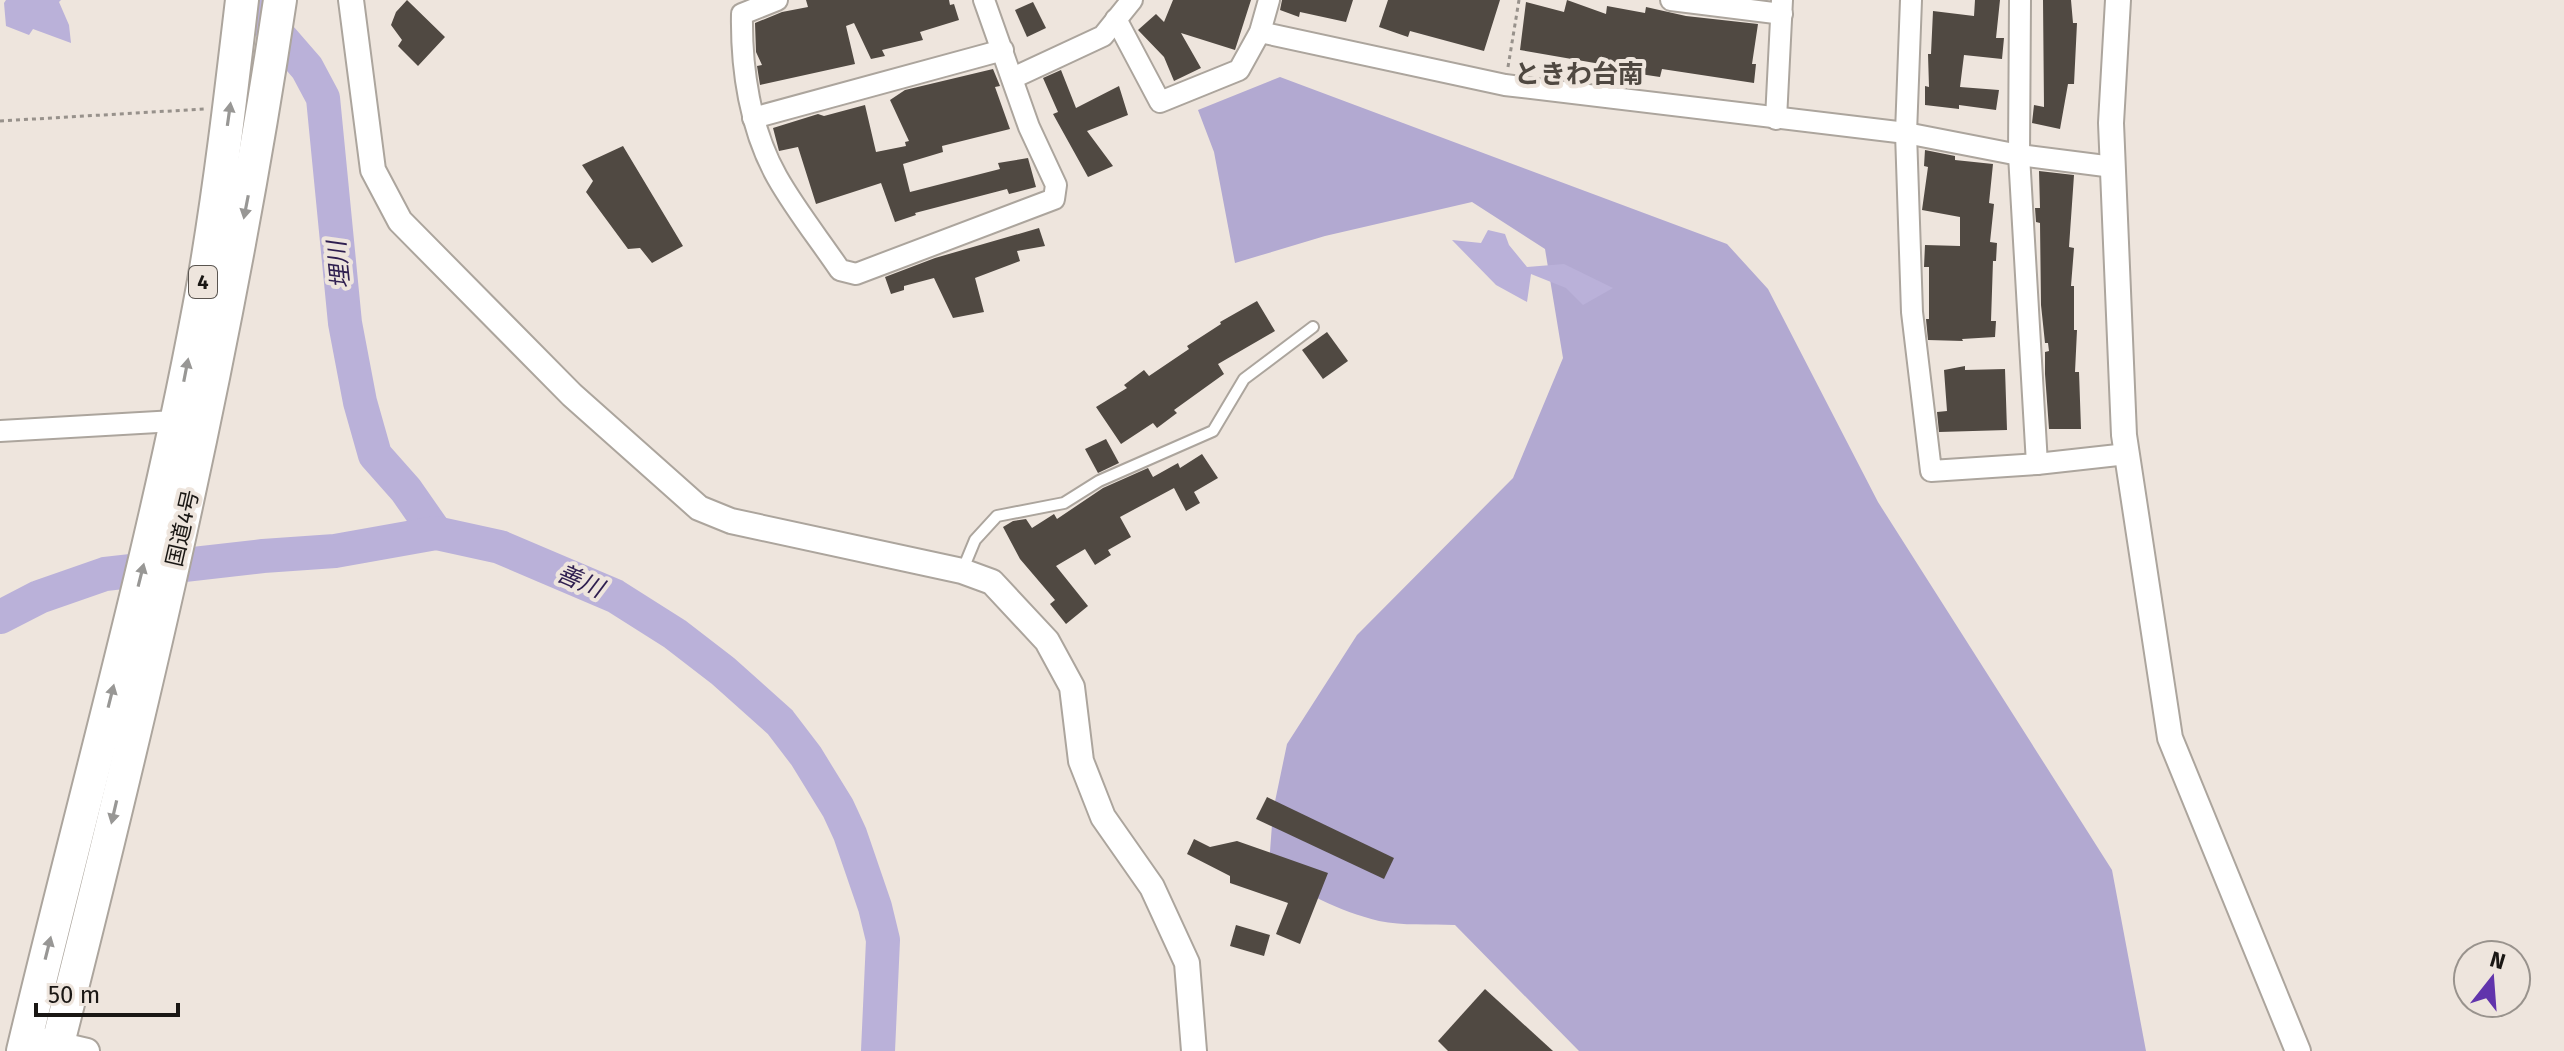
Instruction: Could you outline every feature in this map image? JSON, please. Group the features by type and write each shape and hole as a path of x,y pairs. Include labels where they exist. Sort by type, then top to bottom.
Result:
{"highway":[{"name":"国道4号","path":"67,1049 144,625 153,528 204,280 230,108 242,0"},
{"name":"国道4号","path":"25,1044 144,625 194,478 260,132 280,0"}],"street":[{"path":"351,0 373,170 400,221 572,395 699,508 731,521 962,571 992,582 1047,641 1072,687 1081,761 1103,817 1152,887 1187,963 1194,1051"},
{"path":"777,0 742,14 741,43 753,118 777,176 840,270 856,274 1054,199 1056,185 1029,127 984,0"},
{"path":"1013,78 1103,36 1132,0"},
{"path":"1116,19 1160,102 1239,70 1260,32 1269,0"},
{"path":"1671,0 1782,7 1776,119"},
{"path":"1911,0 1906,133 1912,312 1931,471 2127,454"},
{"path":"2020,0 2019,155 2037,464"},
{"path":"2118,0 2111,123 2127,454 2170,738 2298,1051"},
{"path":"1260,32 1505,85 1906,133 2019,155 2113,167"},
{"path":"753,118 1003,50"},
{"path":"0,431 175,421"},
{"path":"25,1044 67,1049"}],"lane":[{"path":"962,571 975,540 997,516 1064,503 1099,481 1213,431 1244,379 1313,327"}],"path":[{"path":"1505,85 1519,0"},
{"path":"0,121 230,108"}],"shaded area":[{"path":"6,0 61,0 59,2 69,25 71,43 33,29 29,35 6,26"},
{"path":"1280,77 1727,244 1768,289 1878,502 2112,870 2146,1051 1579,1051 1455,925 1397,924 1364,917 1307,892 1269,865 1273,811 1287,744 1357,635 1513,478 1563,358 1545,249 1472,202 1325,236 1235,263 1214,152 1198,110"},
{"path":"1488,230 1505,234 1509,245 1527,267 1564,264 1613,288 1583,305 1566,288 1531,274 1527,302 1496,285 1452,240 1481,243"}],"building":[{"path":"407,0 445,37 418,66 398,46 402,40 391,25 396,12"},
{"path":"806,0 949,0 950,5 954,4 959,20 920,32 923,40 882,50 885,56 871,59 854,23 846,26 855,64 760,85 757,66 762,65 756,52 755,23 782,12 808,7"},
{"path":"1173,0 1251,0 1235,50 1181,33 1201,68 1174,81 1164,57 1138,30 1156,14 1164,22"},
{"path":"1282,0 1353,0 1346,22 1300,12 1299,17 1280,10"},
{"path":"1388,0 1500,0 1484,51 1410,31 1408,37 1379,27"},
{"path":"1567,0 1606,14 1607,6 1645,13 1646,7 1686,16 1758,24 1752,64 1756,64 1754,83 1662,69 1660,77 1520,50 1526,2 1564,12"},
{"path":"1975,0 2000,0 1996,38 2004,38 2002,59 1964,55 1960,87 1999,90 1996,110 1925,105 1925,86 1929,87 1928,54 1931,54 1933,11 1974,16"},
{"path":"2043,0 2071,0 2073,23 2077,23 2074,84 2068,84 2060,129 2032,123 2034,105 2044,107"},
{"path":"1033,2 1046,28 1027,37 1015,10"},
{"path":"993,69 1000,86 995,87 1010,129 942,146 943,152 903,164 910,192 1000,169 998,163 1028,158 1036,187 1009,194 1007,189 915,213 895,222 881,183 816,204 798,147 779,151 773,128 818,114 824,116 865,105 876,152 906,146 905,142 909,141 890,100 905,90"},
{"path":"1061,70 1076,108 1119,86 1128,115 1087,131 1113,166 1088,177 1053,114 1058,112 1043,78"},
{"path":"623,146 683,246 652,263 640,248 628,249 586,192 593,181 582,165"},
{"path":"1925,150 1955,156 1955,160 1993,164 1989,203 1994,204 1990,242 1997,243 1996,261 1993,261 1991,321 1996,321 1995,337 1963,341 1928,340 1929,267 1924,267 1925,245 1960,246 1960,217 1922,210 1928,167 1924,166"},
{"path":"2039,171 2074,175 2069,247 2074,248 2071,286 2074,286 2074,330 2077,330 2075,372 2079,372 2081,429 2049,429 2045,352 2049,351 2048,343 2045,343 2041,305 2040,223 2036,222 2035,208 2040,208"},
{"path":"1039,228 1045,246 1017,251 1020,261 975,278 984,312 953,318 934,278 904,286 904,290 891,294 885,277 935,258"},
{"path":"1257,301 1275,331 1218,364 1224,374 1174,410 1177,413 1157,428 1153,423 1121,444 1096,407 1127,388 1124,385 1144,370 1149,376 1189,349 1187,346 1220,322"},
{"path":"1327,332 1348,361 1323,379 1302,350"},
{"path":"1965,366 1965,370 2005,369 2007,430 1939,432 1937,412 1947,411 1944,370"},
{"path":"1106,439 1119,463 1098,473 1085,449"},
{"path":"1202,454 1218,478 1194,492 1200,503 1186,511 1174,488 1120,517 1131,537 1108,550 1111,555 1095,565 1085,549 1056,566 1088,606 1066,624 1050,604 1055,600 1020,559 1003,527 1026,519 1032,528 1054,514 1057,519 1103,488 1148,468 1153,477 1178,463 1180,468"},
{"path":"1267,797 1394,858 1384,879 1256,819"},
{"path":"1194,839 1210,847 1237,841 1328,873 1300,944 1276,934 1288,903 1230,883 1230,876 1187,854"},
{"path":"1236,925 1270,935 1264,956 1230,946"},
{"path":"1485,989 1553,1051 1448,1051 1438,1041"}],"waterway":[{"name":"埋川","path":"248,0 307,68 323,98 345,323 360,402 375,455 406,490 436,533"},
{"name":"善川","path":"0,617 39,597 105,574 335,551 436,533 500,547 615,596 675,634 723,671 780,722 806,756 838,808 875,907 883,940 878,1051"}],"district":[{"name":"ときわ台南","path":"1579,74"}]}
